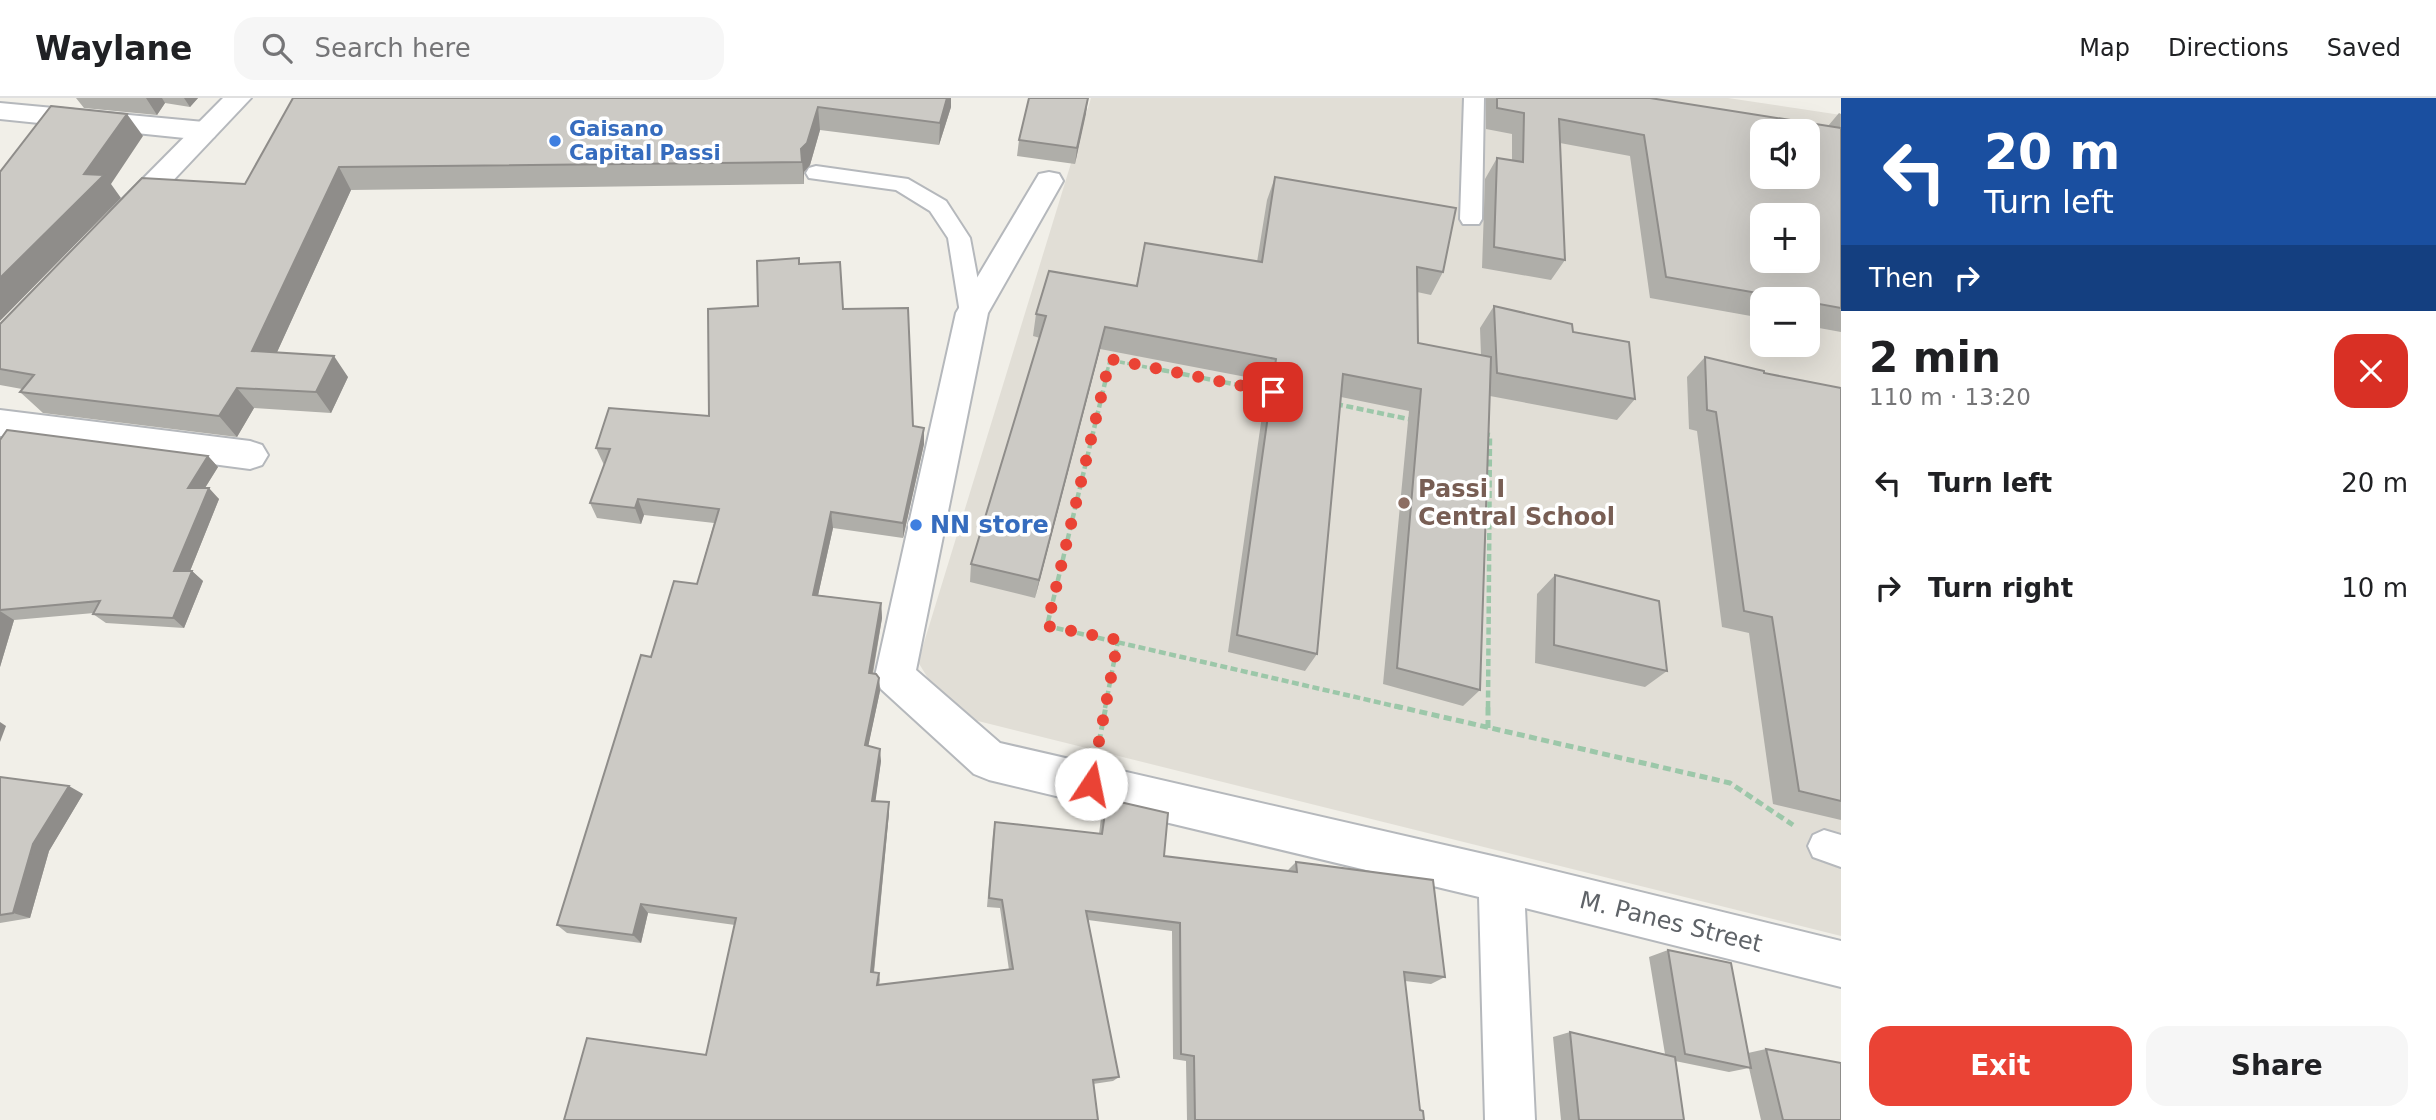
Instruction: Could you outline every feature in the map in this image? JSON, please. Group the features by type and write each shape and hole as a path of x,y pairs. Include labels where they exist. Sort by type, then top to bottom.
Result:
{"street":[{"path":"102,238 238,98"},
{"path":"0,111 204,131"},
{"path":"972,313 1049,181"},
{"name":"M. Panes Street","path":"972,313 895,676 989,760 1501,880 1841,964"},
{"path":"0,423 250,455"},
{"path":"1501,880 1510,1120"}],"lane":[{"path":"1471,219 1474,98"},
{"path":"816,173 901,184 938,206 959,238 972,313"}],"path":[{"path":"1273,392 1110,359 1047,626 1118,640 1730,783 1833,848"},
{"path":"1327,403 1422,421"},
{"path":"1477,432 1490,435 1488,728"},
{"path":"1091,784 1118,640"}],"shaded area":[{"name":"Passi I Central School","path":"1091,98 1728,98 1841,115 1841,936 950,714 918,662"}],"building":[{"path":"293,98 947,98 940,123 818,107 807,143 801,149 802,162 339,167 252,351 334,356 316,392 237,388 219,416 20,392 34,375 0,369 0,324 142,178 245,184"},
{"path":"1029,98 1088,98 1077,148 1019,140"},
{"path":"1497,98 1650,98 1784,119 1750,119 1750,189 1820,189 1820,125 1841,128 1841,308 1820,304 1820,287 1750,287 1750,292 1666,277 1644,135 1559,119 1565,260 1494,247 1497,158 1523,162 1524,113 1497,108"},
{"path":"51,106 127,114 84,174 104,175 0,278 0,172"},
{"path":"1275,177 1456,208 1443,272 1417,267 1418,343 1491,357 1480,690 1397,668 1421,389 1343,374 1317,654 1237,635 1276,359 1105,327 1039,580 971,564 1046,316 1036,314 1049,271 1137,286 1145,243 1262,262"},
{"path":"799,258 799,264 840,262 843,309 908,308 913,426 924,428 903,523 831,512 813,595 881,603 869,673 876,674 879,678 865,745 880,749 872,801 889,802 871,972 879,973 877,985 1013,969 1002,900 989,898 995,822 1102,834 1107,799 1168,813 1164,856 1297,872 1296,862 1433,880 1445,977 1404,972 1420,1110 1423,1111 1424,1120 1195,1120 1194,1056 1181,1054 1180,923 1086,911 1119,1077 1093,1080 1098,1120 564,1120 587,1038 706,1055 736,918 641,904 633,935 557,925 641,655 651,657 674,581 697,584 719,509 638,499 635,508 590,503 610,449 596,448 609,408 709,416 708,309 758,306 757,261"},
{"path":"1494,306 1572,324 1573,332 1629,342 1635,399 1497,373"},
{"path":"1705,357 1764,373 1841,388 1841,801 1799,791 1772,617 1744,611 1716,412 1707,410"},
{"path":"7,430 208,456 188,488 209,488 174,571 192,571 173,618 93,614 100,601 0,610 0,440"},
{"path":"1555,575 1659,601 1667,671 1554,645"},
{"path":"0,777 69,786 33,844 13,913 0,915"},
{"path":"1668,950 1731,963 1751,1068 1685,1054"},
{"path":"1570,1032 1675,1057 1684,1120 1579,1120"},
{"path":"1766,1049 1841,1063 1841,1120 1783,1120"}],"place":[{"name":"Gaisano Capital Passi","path":"555,141"},
{"name":"Passi I Central School","path":"1404,503"},
{"name":"NN store","path":"916,525"}],"route":[{"path":"1091,784 1118,640 1047,626 1110,359 1273,392"}]}
